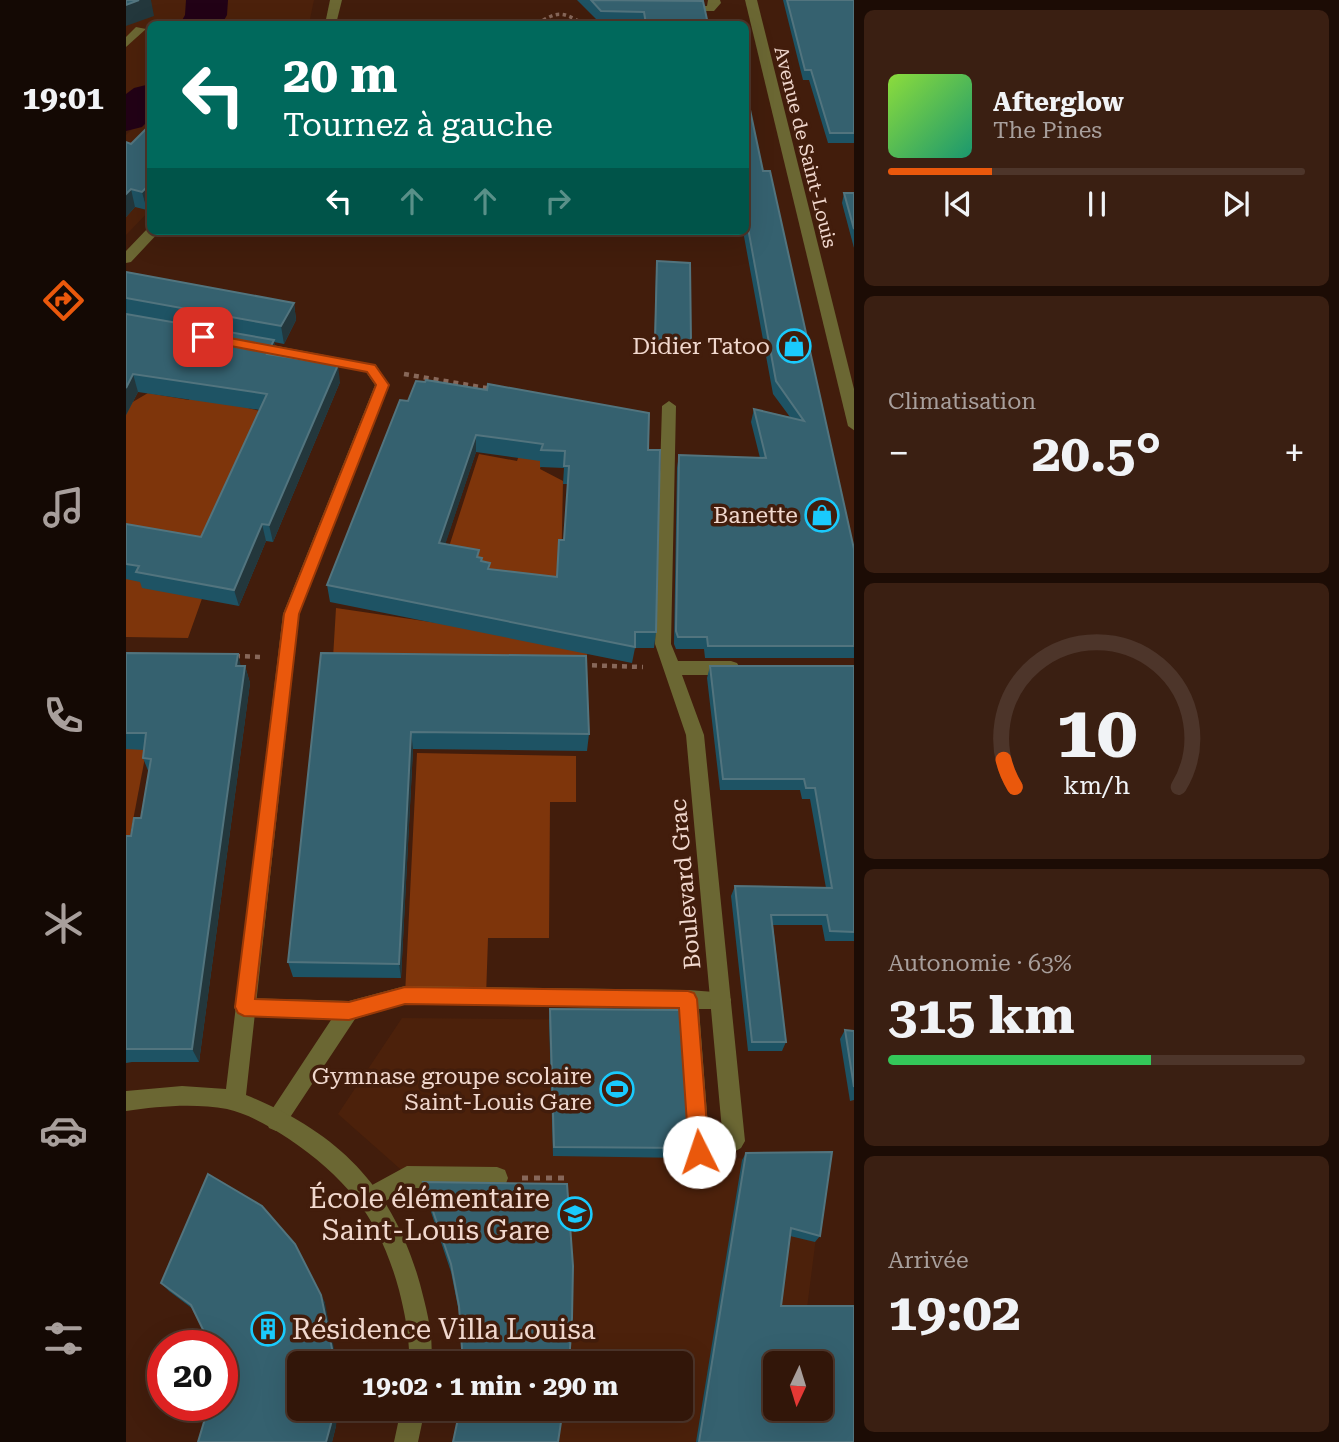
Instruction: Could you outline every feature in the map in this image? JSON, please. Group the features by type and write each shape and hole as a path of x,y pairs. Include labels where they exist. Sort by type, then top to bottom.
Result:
{"street":[{"path":"332,21 336,0"},
{"path":"672,8 710,9 715,3 714,0"},
{"name":"Avenue de Saint-Louis","path":"751,0 854,426"},
{"path":"126,44 140,29"},
{"path":"126,259 149,235"},
{"path":"235,343 371,368 382,385 291,614 235,1101"},
{"name":"Boulevard Grac","path":"669,406 663,644 695,735 734,1141"},
{"path":"671,668 750,668"},
{"path":"244,1007 349,1011 405,995 721,1000"},
{"path":"688,999 699,1152"},
{"path":"276,1121 349,1011"},
{"path":"126,1101 193,1097 235,1101 276,1121 328,1155 370,1198 394,1239 409,1285 422,1351"},
{"path":"370,1198 407,1177 497,1178"},
{"path":"406,1442 410,1421"}],"path":[{"path":"542,21 554,13 565,14 578,21"},
{"path":"371,368 493,390"},
{"path":"224,656 286,657"},
{"path":"574,665 671,668"},
{"path":"497,1178 569,1178"}],"shaded area":[{"path":"126,0 188,0 188,16 185,21 147,21 147,85 126,104"},
{"path":"219,0 314,0 310,21 216,21"},
{"path":"147,115 147,213 126,235 126,135"},
{"path":"206,360 228,403 268,413 188,638 126,637 126,414 131,403 148,393 189,400"},
{"path":"535,410 556,412 540,469 563,481 561,578 588,646 586,665 333,658 336,608 478,629 494,581 489,566 445,559 479,454 517,461"},
{"path":"147,747 126,857 126,748"},
{"path":"417,753 576,756 576,802 550,802 549,938 488,938 486,997 405,995"},
{"name":"École élémentaire Saint-Louis Gare","path":"402,1018 699,1021 711,1158 826,1159 802,1351 763,1351 763,1421 780,1421 789,1442 455,1442 459,1421 693,1421 693,1351 462,1351 459,1313 451,1272 424,1190 338,1114"}],"building":[{"path":"126,0 139,0 126,5"},
{"path":"591,0 703,1 707,21 646,21 644,12 601,11"},
{"path":"787,0 854,0 854,133 830,133 811,70 805,70"},
{"path":"749,105 763,171 770,171 854,549 854,646 708,646 707,637 678,637 676,631 679,455 766,458 754,409 804,421 776,381 749,233"},
{"path":"147,128 147,187 142,192 131,189 126,194 126,142 131,144"},
{"path":"844,193 854,193 854,229"},
{"path":"657,261 690,263 691,343 655,341"},
{"path":"126,272 294,303 281,326 126,298"},
{"path":"126,314 274,340 267,354 338,365 269,525 262,524 234,590 136,572 139,566 126,564 126,524 201,537 267,394 133,374 126,388"},
{"path":"426,380 487,390 488,384 649,413 648,450 660,450 656,632 635,632 635,647 327,585 400,400 408,401 416,381","holes":["476,435 543,444 541,450 565,451 564,466 569,466 564,540 559,540 557,577 488,569 490,563 477,557 479,550 439,543"]},
{"path":"126,653 238,654 236,666 245,666 192,1049 126,1049 126,836 131,836 134,818 141,818 151,759 143,758 146,733 126,733"},
{"path":"321,653 586,656 589,734 411,732 399,964 288,962"},
{"path":"710,666 854,666 854,932 830,931 827,915 771,915 786,1042 752,1042 735,886 832,888 815,788 806,788 804,779 723,779"},
{"name":"Gymnase groupe scolaire Saint-Louis Gare","path":"550,1009 681,1010 691,1148 554,1147"},
{"path":"845,1030 854,1031 854,1087"},
{"path":"832,1152 820,1236 791,1228 781,1306 854,1306 854,1442 699,1442 746,1153"},
{"name":"Résidence Villa Louisa","path":"208,1174 262,1206 295,1244 321,1295 333,1351 287,1351 287,1421 332,1421 326,1442 198,1442 204,1421 238,1421 238,1330 203,1330 191,1305 161,1283"},
{"path":"423,1182 567,1184 573,1266 570,1351 462,1351 459,1306 451,1264"},
{"path":"457,1421 561,1421 558,1442 453,1442"}],"waterway":[{"path":"203,21 207,0"},
{"path":"126,117 147,100"}],"place":[{"name":"Didier Tatoo","path":"794,346"},
{"name":"Banette","path":"822,515"},
{"name":"Gymnase groupe scolaire Saint-Louis Gare","path":"617,1089"},
{"name":"École élémentaire Saint-Louis Gare","path":"575,1214"},
{"name":"Résidence Villa Louisa","path":"268,1329"}],"route":[{"path":"203,337 371,368 382,385 291,614 244,1007 349,1011 405,995 688,999 699,1152"}]}
